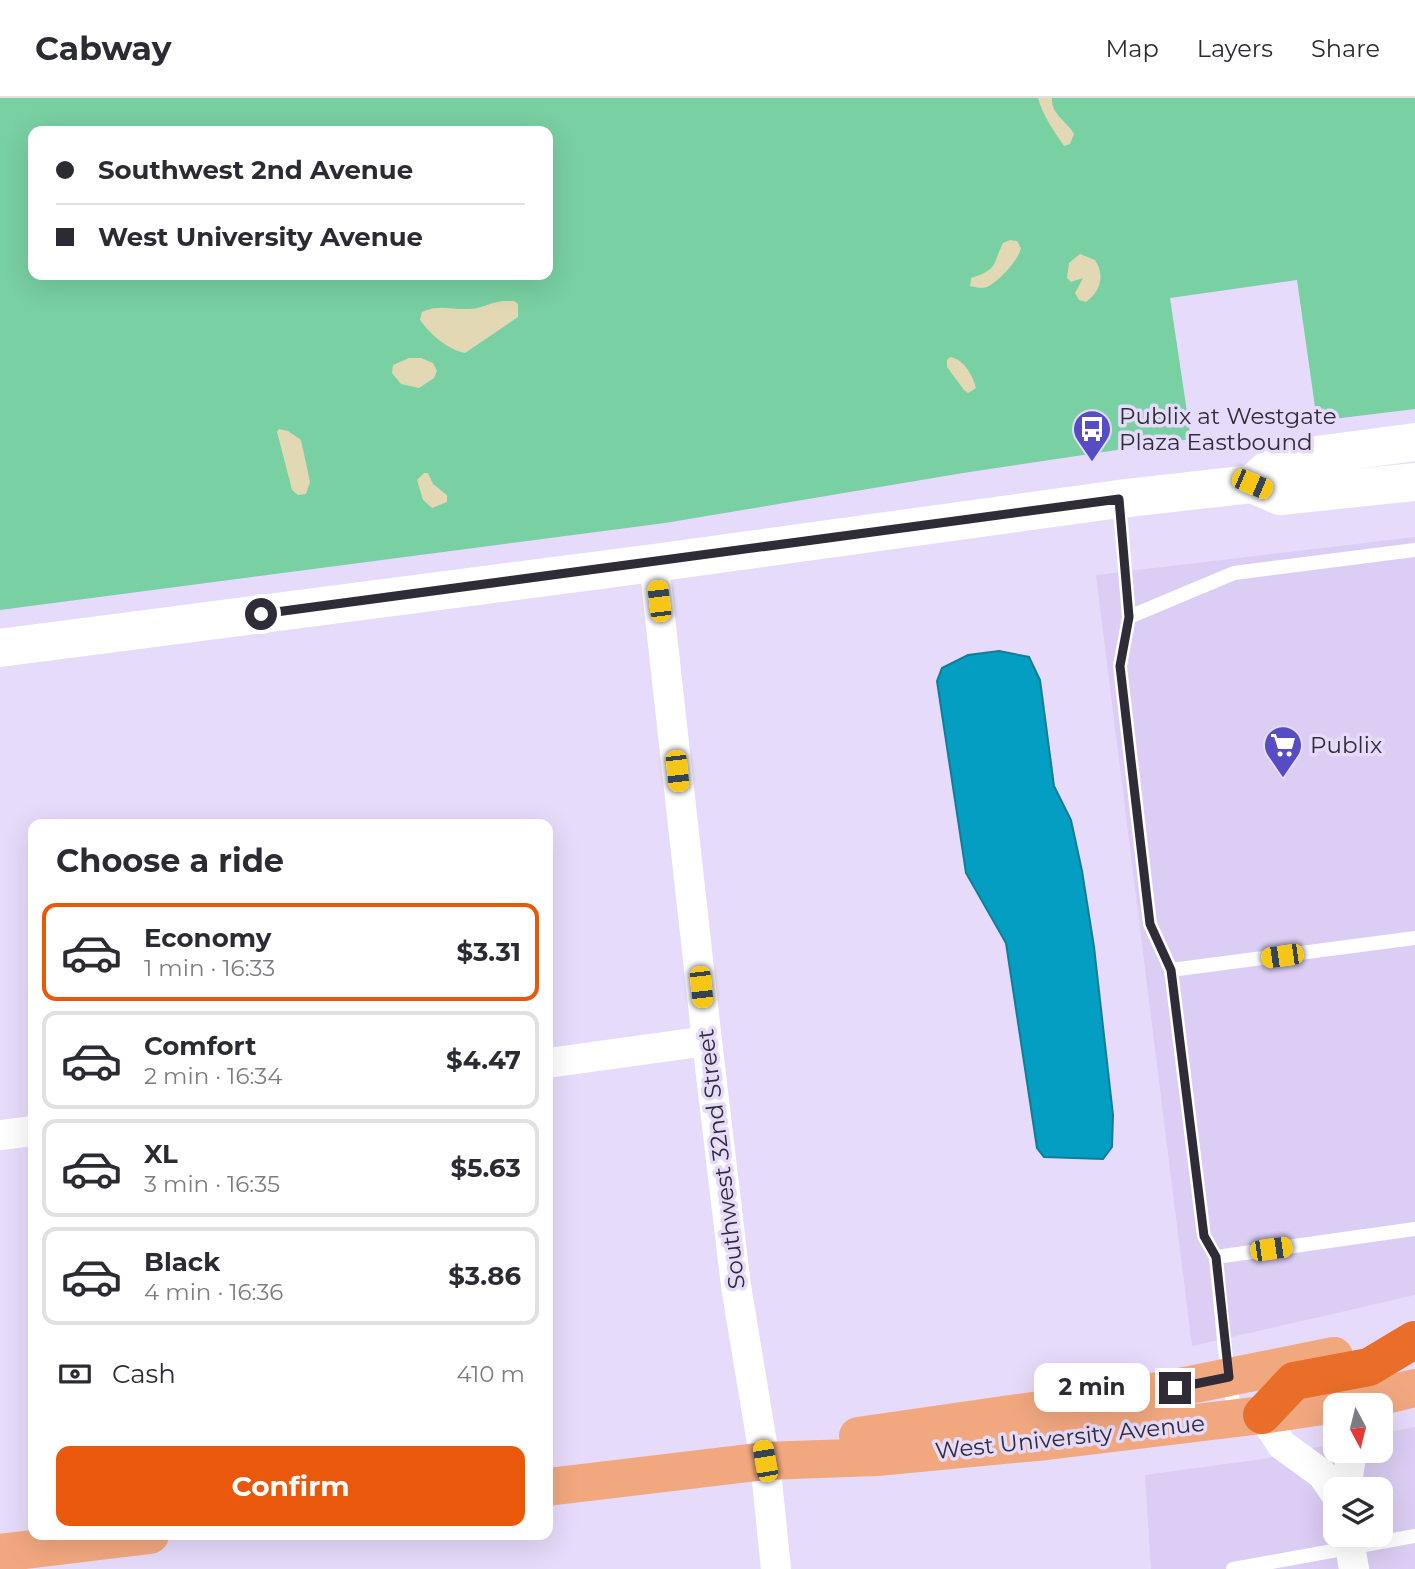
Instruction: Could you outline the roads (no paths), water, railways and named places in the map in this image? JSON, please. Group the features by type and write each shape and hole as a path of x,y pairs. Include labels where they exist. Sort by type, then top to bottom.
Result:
{"highway":[{"path":"1249,1417 1294,1381 1369,1367 1414,1340"}],"main road":[{"path":"1252,484 1279,460 1415,442"},
{"path":"0,648 1119,499 1252,484 1280,496 1415,482"},
{"name":"West University Avenue","path":"765,1461 871,1432 1074,1405 1414,1340"},
{"name":"West University Avenue","path":"1393,1395 1415,1388"},
{"name":"West University Avenue","path":"553,1486 765,1461 877,1457 1047,1441 1323,1408"},
{"path":"0,1553 108,1540"}],"street":[{"name":"Southwest 32nd Street","path":"654,563 706,1041 736,1286 765,1461 776,1569"},
{"path":"553,1062 706,1041"},
{"path":"0,1135 28,1132"},
{"path":"1249,1417 1324,1477"}],"lane":[{"path":"1119,499 1129,617 1120,666 1150,924 1171,970 1204,1236 1216,1257 1229,1377 1249,1417"},
{"path":"1129,617 1234,573 1415,550"},
{"path":"1171,970 1415,938"},
{"path":"1216,1257 1415,1228"},
{"path":"1233,1569 1351,1551 1415,1536"}],"water":[{"path":"999,651 1029,657 1040,680 1054,786 1071,820 1082,871 1094,947 1113,1115 1112,1147 1103,1159 1044,1157 1037,1148 1006,943 966,873 937,681 942,668 968,655"}],"place":[{"name":"Publix at Westgate Plaza Eastbound","path":"1092,463"},
{"name":"Publix","path":"1283,779"}]}
